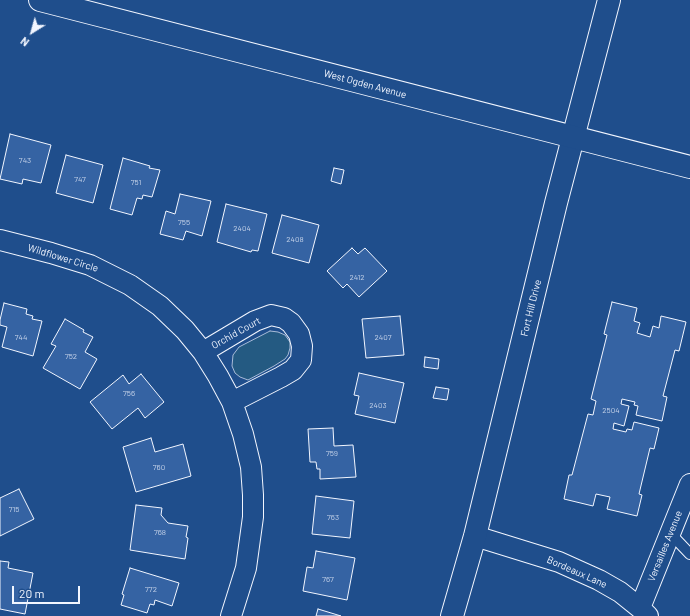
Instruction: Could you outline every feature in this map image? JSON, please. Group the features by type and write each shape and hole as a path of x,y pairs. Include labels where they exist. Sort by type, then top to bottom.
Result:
{"main road":[{"name":"West Ogden Avenue","path":"40,0 690,167"},
{"name":"Fort Hill Drive","path":"452,616 475,536 573,137 609,0"}],"street":[{"name":"Wildflower Circle","path":"0,240 90,265 130,285 164,310 185,330 203,352 218,376 232,402 243,434 250,468 253,495 253,517 246,568 231,616"},
{"name":"Orchid Court","path":"203,352 255,321 271,315 284,318 291,323 299,334 302,346 301,360 293,370 232,402"},
{"name":"Versailles Avenue","path":"644,612 670,533 690,484"},
{"name":"Bordeaux Lane","path":"475,536 559,562 599,580 620,592 644,612"}],"lane":[{"path":"670,533 690,554"}],"shaded area":[{"path":"270,331 285,335 290,342 288,355 285,359 274,366 248,380 240,377 235,373 232,366 233,355 239,347"}],"building":[{"path":"10,134 51,145 41,183 23,179 22,184 0,179"},
{"path":"66,155 103,165 93,203 56,193"},
{"path":"123,158 150,166 149,168 160,170 152,197 143,195 142,199 137,198 132,215 110,209"},
{"path":"334,168 344,170 341,184 331,181"},
{"path":"180,194 211,201 202,236 186,231 183,240 160,234 166,211 175,214"},
{"path":"226,204 267,214 258,251 252,250 251,252 217,242"},
{"path":"282,215 319,225 309,263 272,253"},
{"path":"352,248 358,254 365,248 387,271 359,297 347,284 343,288 327,271"},
{"path":"612,302 637,308 634,321 640,323 637,333 650,337 653,326 659,328 661,316 686,322 679,351 675,350 663,396 667,397 662,421 636,415 638,406 634,405 635,402 622,399 621,404 629,406 624,426 614,423 613,429 626,432 627,429 632,430 634,422 659,428 654,449 650,448 639,494 642,495 637,516 607,509 610,497 596,494 593,506 564,499 569,475 572,475 588,414 593,415 596,401 591,399 607,335 604,334"},
{"path":"4,303 27,309 26,314 33,316 32,319 42,321 33,356 2,347 7,327 0,325"},
{"path":"400,316 404,355 366,358 362,319"},
{"path":"65,319 84,330 83,332 93,337 85,352 97,359 80,389 43,368 56,346 51,344"},
{"path":"425,357 439,359 438,369 424,367"},
{"path":"359,373 404,383 395,423 355,414 359,396 354,395"},
{"path":"141,374 164,402 145,418 138,408 112,429 90,402 123,375 129,384"},
{"path":"436,387 449,389 447,400 433,398"},
{"path":"333,428 334,446 353,445 356,477 320,479 320,469 317,469 316,462 310,462 308,429"},
{"path":"151,438 155,452 183,444 191,476 136,492 123,447"},
{"path":"19,489 34,519 0,536 0,498"},
{"path":"316,496 354,501 350,538 312,534"},
{"path":"136,505 162,508 161,515 168,523 188,526 185,559 130,550"},
{"path":"316,551 355,558 347,600 303,591 307,567 313,568"},
{"path":"0,561 9,562 8,568 33,573 25,614 0,609"},
{"path":"130,568 179,583 172,606 155,600 154,605 150,604 147,613 121,605 124,595 122,594"},
{"path":"318,609 341,616 316,616"}]}
